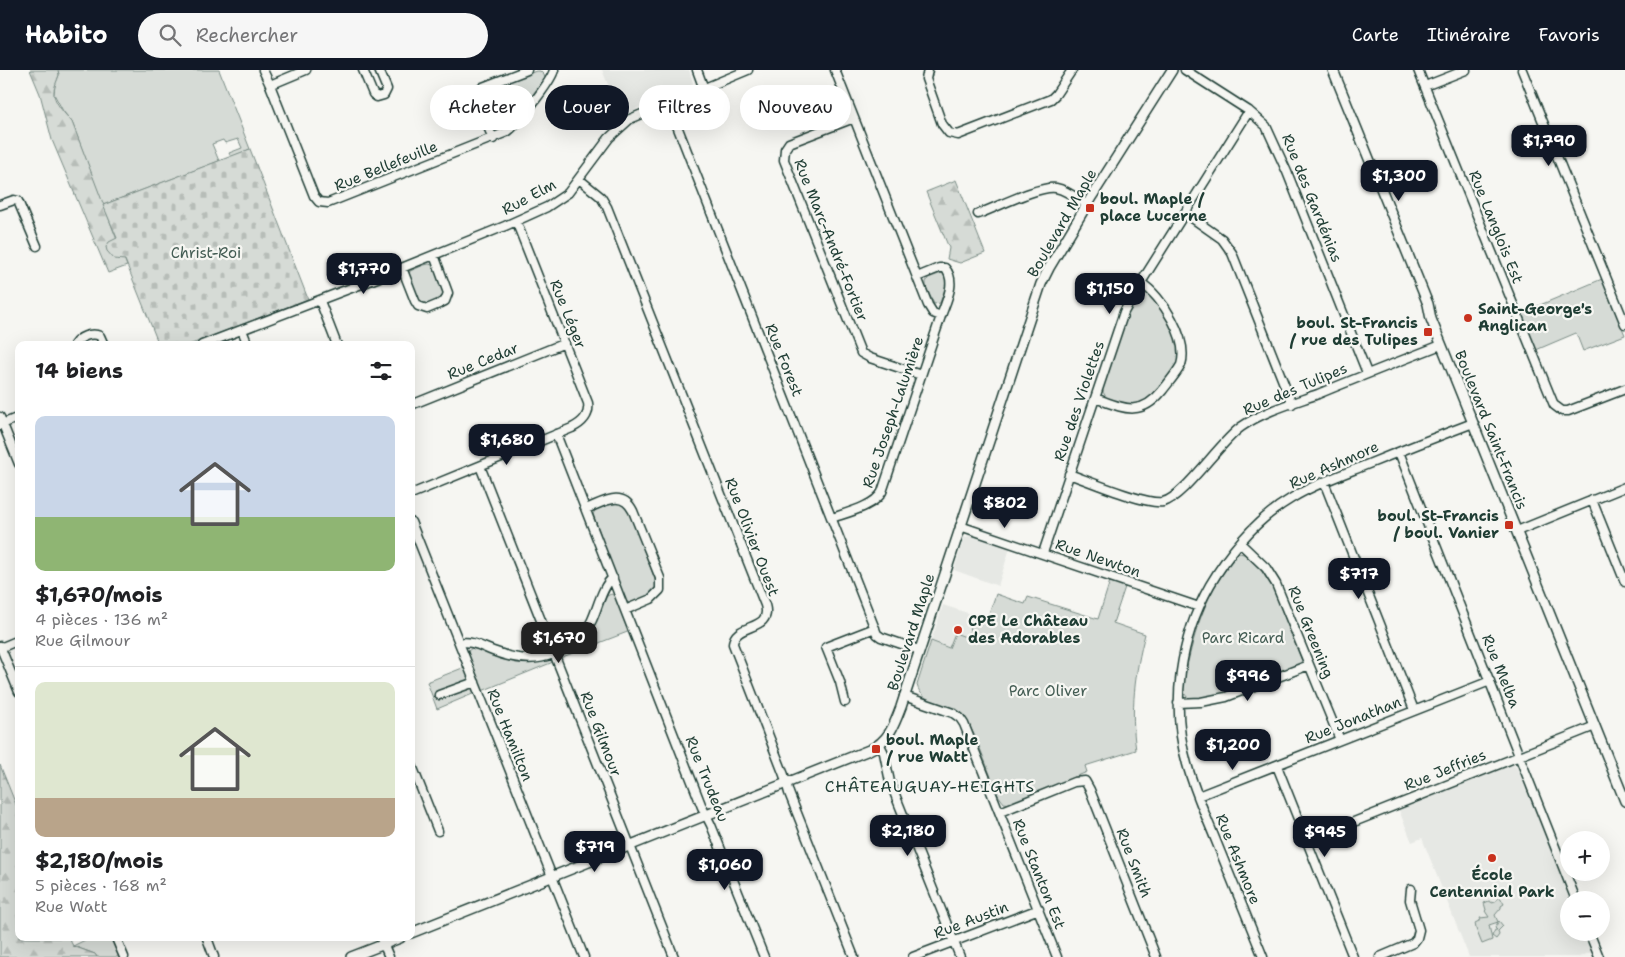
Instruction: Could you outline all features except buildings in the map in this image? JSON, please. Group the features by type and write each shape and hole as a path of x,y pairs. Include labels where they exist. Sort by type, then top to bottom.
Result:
{"street":[{"name":"Rue Bellefeuille","path":"263,70 314,196 319,202 324,203 331,202 507,132 514,127 551,77 554,70"},
{"path":"270,84 285,74 306,70"},
{"path":"363,70 373,94 378,97 384,95 387,89 379,70"},
{"path":"493,138 478,102 478,92 483,87 527,70"},
{"path":"697,70 703,85"},
{"name":"Rue Elm","path":"713,85 748,70"},
{"path":"835,70 930,310 936,315 941,316"},
{"path":"928,70 926,79 942,124 949,133 958,136 1051,99 1072,70"},
{"name":"Boulevard Maple","path":"880,745 894,727 1041,284 1048,268 1172,70"},
{"name":"Rue des Gardénias","path":"1186,70 1249,111 1266,126 1279,152 1367,373"},
{"name":"Boulevard Saint-Francis","path":"1333,70 1428,304 1441,345 1625,801"},
{"name":"Rue Langlois Est","path":"1418,70 1554,404 1559,410 1568,411 1625,389"},
{"path":"1425,86 1466,70"},
{"path":"1522,70 1625,324"},
{"name":"Rue des Violettes","path":"1043,553 1122,318 1141,282 1249,111"},
{"name":"Rue Elm","path":"213,341 320,301 434,255 516,221 559,200 568,193 603,146 620,127 639,115"},
{"name":"Rue Marc-André-Fortier","path":"854,118 789,144 783,153 784,160 861,353 870,358 921,375"},
{"name":"Rue Forest","path":"679,130 875,628"},
{"name":"Rue Olivier Ouest","path":"578,179 598,194 605,203 765,605 766,613 764,620 737,634 733,644 854,957"},
{"path":"978,214 1032,192 1049,188 1061,190 1087,205"},
{"path":"0,205 14,200 18,201 37,246"},
{"path":"1186,213 1222,239 1232,253 1292,404"},
{"name":"Rue Léger","path":"516,221 588,403 589,410 586,417 576,426 556,434"},
{"path":"402,268 418,306 426,309 439,304 445,301 448,293 434,255"},
{"name":"Rue Joseph-Lalumière","path":"832,518 880,497 951,282 945,268 939,268 916,277"},
{"path":"1095,398 1123,408 1136,409 1144,407 1158,396 1183,360 1182,347 1168,313 1154,293 1141,282"},
{"path":"320,301 335,341"},
{"path":"242,330 246,341"},
{"path":"78,341 93,334 100,336 102,341"},
{"name":"Rue Cedar","path":"415,403 565,343"},
{"name":"Rue des Tulipes","path":"1069,474 1142,500 1157,503 1166,501 1179,493 1226,440 1239,428 1251,421 1441,345"},
{"path":"15,419 1,422 15,455"},
{"name":"Rue Ashmore","path":"1262,957 1198,796 1185,756 1180,729 1178,703 1180,674 1199,607 1218,572 1240,543 1277,508 1297,495 1324,482 1473,422"},
{"path":"415,492 556,434"},
{"name":"Rue Trudeau","path":"556,434 706,816 764,957"},
{"name":"Rue Melba","path":"1399,452 1572,891"},
{"name":"Rue Gilmour","path":"480,466 674,957"},
{"path":"1324,482 1414,710"},
{"path":"1517,531 1625,486"},
{"path":"586,509 612,499 620,498 627,502 633,511 660,578 660,590 654,597 625,610"},
{"path":"1592,500 1624,577"},
{"name":"Rue Newton","path":"960,526 1199,607"},
{"name":"Rue Hamilton","path":"415,532 584,957"},
{"name":"Rue Greening","path":"1240,543 1266,568 1273,578 1286,604 1340,740"},
{"path":"460,643 468,642 512,657 532,658 554,653 583,634 592,621 606,584 613,578"},
{"path":"845,702 840,682 826,647 875,628 877,634 881,637 919,650"},
{"path":"15,641 0,647 15,683"},
{"path":"1178,703 1202,702 1226,697 1309,665"},
{"name":"Rue Jonathan","path":"1198,796 1490,681"},
{"path":"439,695 475,682"},
{"name":"Rue Stanton Est","path":"904,696 944,709 960,718 967,730 1057,957"},
{"name":"Rue Jeffries","path":"1306,841 1595,726"},
{"path":"415,931 880,745 884,753 886,769 893,789 960,957"},
{"path":"1277,766 1353,957"},
{"path":"415,773 438,831"},
{"name":"Rue Smith","path":"1000,812 1074,782 1084,781 1090,790 1156,957"},
{"path":"1380,957 1412,944 1417,938 1420,930 1410,900 1410,888"},
{"name":"Rue Austin","path":"913,957 1038,909"},
{"path":"117,941 124,957"},
{"path":"207,941 214,957"},
{"path":"351,957 382,941 389,957"},
{"path":"1593,941 1599,957"}],"shaded area":[{"path":"602,70 689,70 693,83 691,85 639,85 639,108 629,114 629,85 608,85"},
{"path":"970,535 1010,548 998,586 954,570 964,538"},
{"name":"CPE Le Château des Adorables","path":"943,605 986,619 973,656 931,641"},
{"name":"École Centennial Park","path":"1509,765 1515,766 1519,771 1560,873 1560,881 1563,881 1567,891 1560,891 1560,941 1587,941 1592,952 1579,957 1469,957 1422,838 1412,842 1398,808"}],"green space":[{"path":"30,70 58,70 59,75 54,90 55,99 61,110 72,122 127,266 108,273 52,140 40,94"},
{"path":"58,70 219,70 250,149 231,157 229,153 242,148 238,139 225,143 223,140 212,144 219,161 103,205 72,122 63,111 54,94 59,75"},
{"path":"536,71 540,71 545,78 535,92 535,85 501,85"},
{"name":"Christ-Roi","path":"250,149 308,299 199,341 157,341 125,260 114,259 107,251 106,247 109,242 117,238 103,205"},
{"path":"956,180 985,253 960,263 947,259 949,248 926,192"},
{"path":"429,264 435,268 444,294 443,298 434,303 425,304 419,300 409,275 410,271"},
{"path":"942,273 945,287 940,303 934,304 926,287 926,282 928,278"},
{"path":"1602,279 1625,335 1583,351 1576,333 1536,350 1521,313"},
{"path":"1146,293 1157,301 1165,314 1176,341 1179,352 1178,358 1168,380 1146,402 1133,405 1119,404 1107,398 1102,386 1126,318 1137,297"},
{"path":"618,502 623,503 629,511 657,585 650,595 629,603 624,599 593,514 600,507"},
{"name":"Parc Ricard","path":"1239,553 1244,554 1260,569 1272,586 1302,661 1298,666 1227,694 1199,699 1188,698 1184,693 1183,685 1197,628 1214,588 1230,563"},
{"name":"Parc Oliver","path":"1110,581 1125,587 1113,623 1145,634 1134,691 1133,720 1136,750 1085,766 1087,772 1011,804 1004,803 998,795 977,741 967,722 951,709 924,697 920,692 917,685 931,641 949,648 955,633 968,638 974,615 986,619 996,594 1025,604 1028,597 1098,619"},
{"path":"611,594 615,596 630,631 560,658 559,655 596,618 605,597"},
{"path":"473,647 552,660 553,662 482,691 468,655 468,651"},
{"path":"465,667 468,676 467,681 475,693 437,709 427,682"},
{"path":"0,765 15,802 15,941 70,941 73,946 95,954 97,957 0,957"},
{"path":"1500,897 1504,904 1495,915 1498,922 1489,925 1492,940 1482,944 1475,923 1481,920 1480,918 1489,917 1485,911 1484,903 1489,901 1493,903"},
{"path":"1499,921 1503,926 1498,931 1499,935 1496,939 1492,936 1495,930 1497,930 1495,928"},
{"path":"83,941 113,941 119,957 97,957 95,954 73,946"}],"place":[{"name":"boul. Maple / place Lucerne","path":"1090,208"},
{"name":"Saint-George's Anglican","path":"1468,318"},
{"name":"boul. St-Francis / rue des Tulipes","path":"1428,332"},
{"name":"boul. St-Francis / boul. Vanier","path":"1509,525"},
{"name":"CPE Le Château des Adorables","path":"958,630"},
{"name":"boul. Maple / rue Watt","path":"876,749"},
{"name":"École Centennial Park","path":"1492,858"}],"district":[{"name":"CHÂTEAUGUAY-HEIGHTS","path":"930,786"}]}
